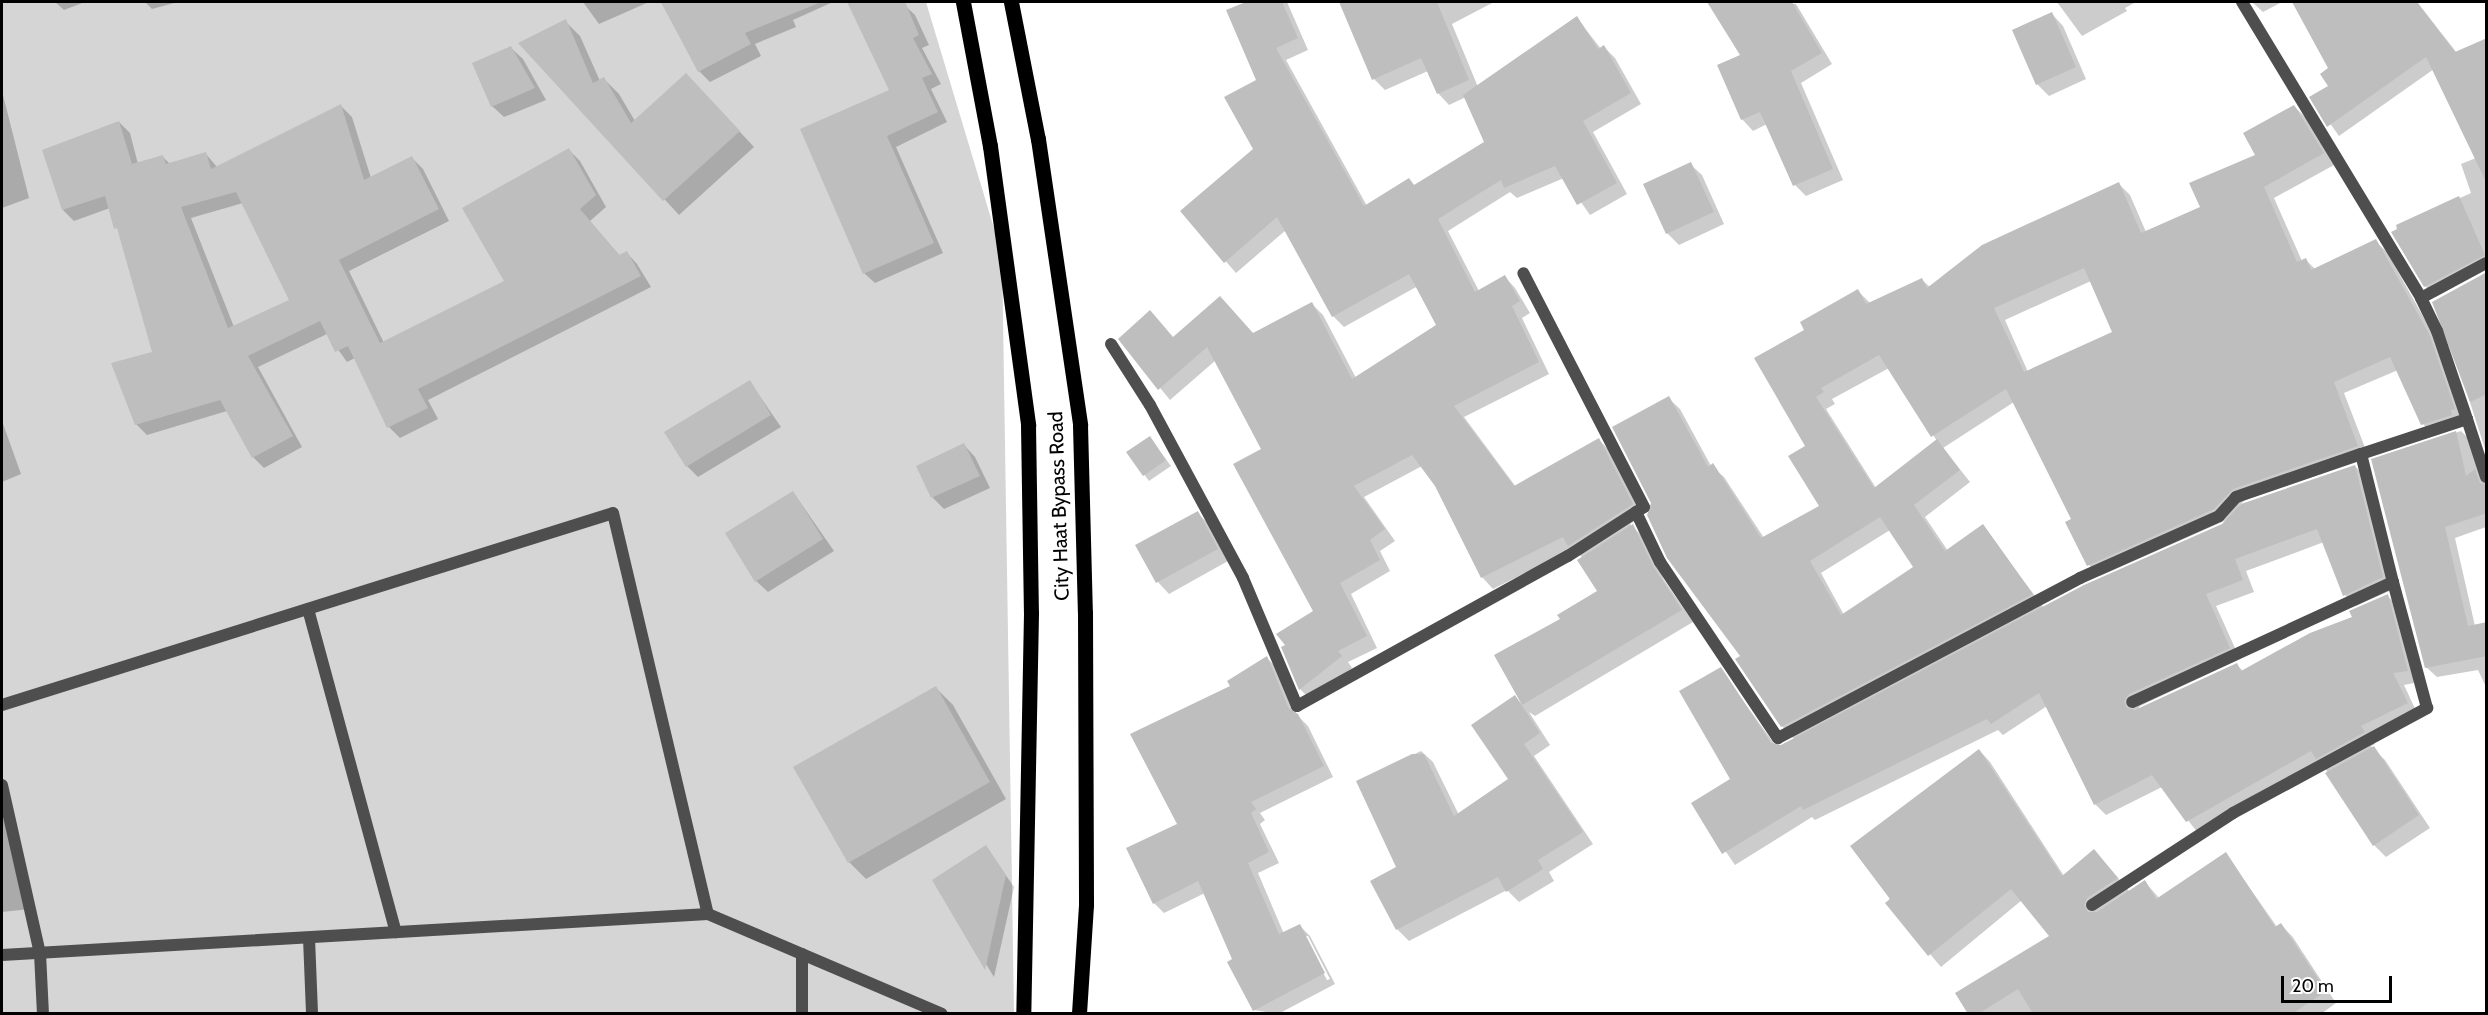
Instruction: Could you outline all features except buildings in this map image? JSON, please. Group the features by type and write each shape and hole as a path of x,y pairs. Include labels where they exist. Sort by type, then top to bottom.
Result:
{"main road":[{"name":"City Haat Bypass Road","path":"963,2 990,146 1028,425 1031,614 1023,1014"},
{"name":"City Haat Bypass Road","path":"1011,2 1038,139 1080,425 1085,613 1086,906 1079,1014"}],"street":[{"path":"2242,2 2421,298 2437,331 2487,477"},
{"path":"2421,298 2487,263"},
{"path":"1111,344 1150,405 1243,578 1297,706 1568,556 1644,507 1523,273"},
{"path":"1636,512 1660,562 1778,738 2080,578 2219,516 2236,497 2467,419"},
{"path":"2092,905 2233,813 2427,708 2361,454"},
{"path":"2,705 613,513 708,914"},
{"path":"2132,702 2393,582"},
{"path":"308,609 396,932"},
{"path":"2,785 40,953 44,1014"},
{"path":"2,955 708,914 942,1014"},
{"path":"309,938 312,1014"},
{"path":"802,954 802,1014"}],"shaded area":[{"path":"2,2 926,2 1002,255 1014,1013 2,1014"}]}
